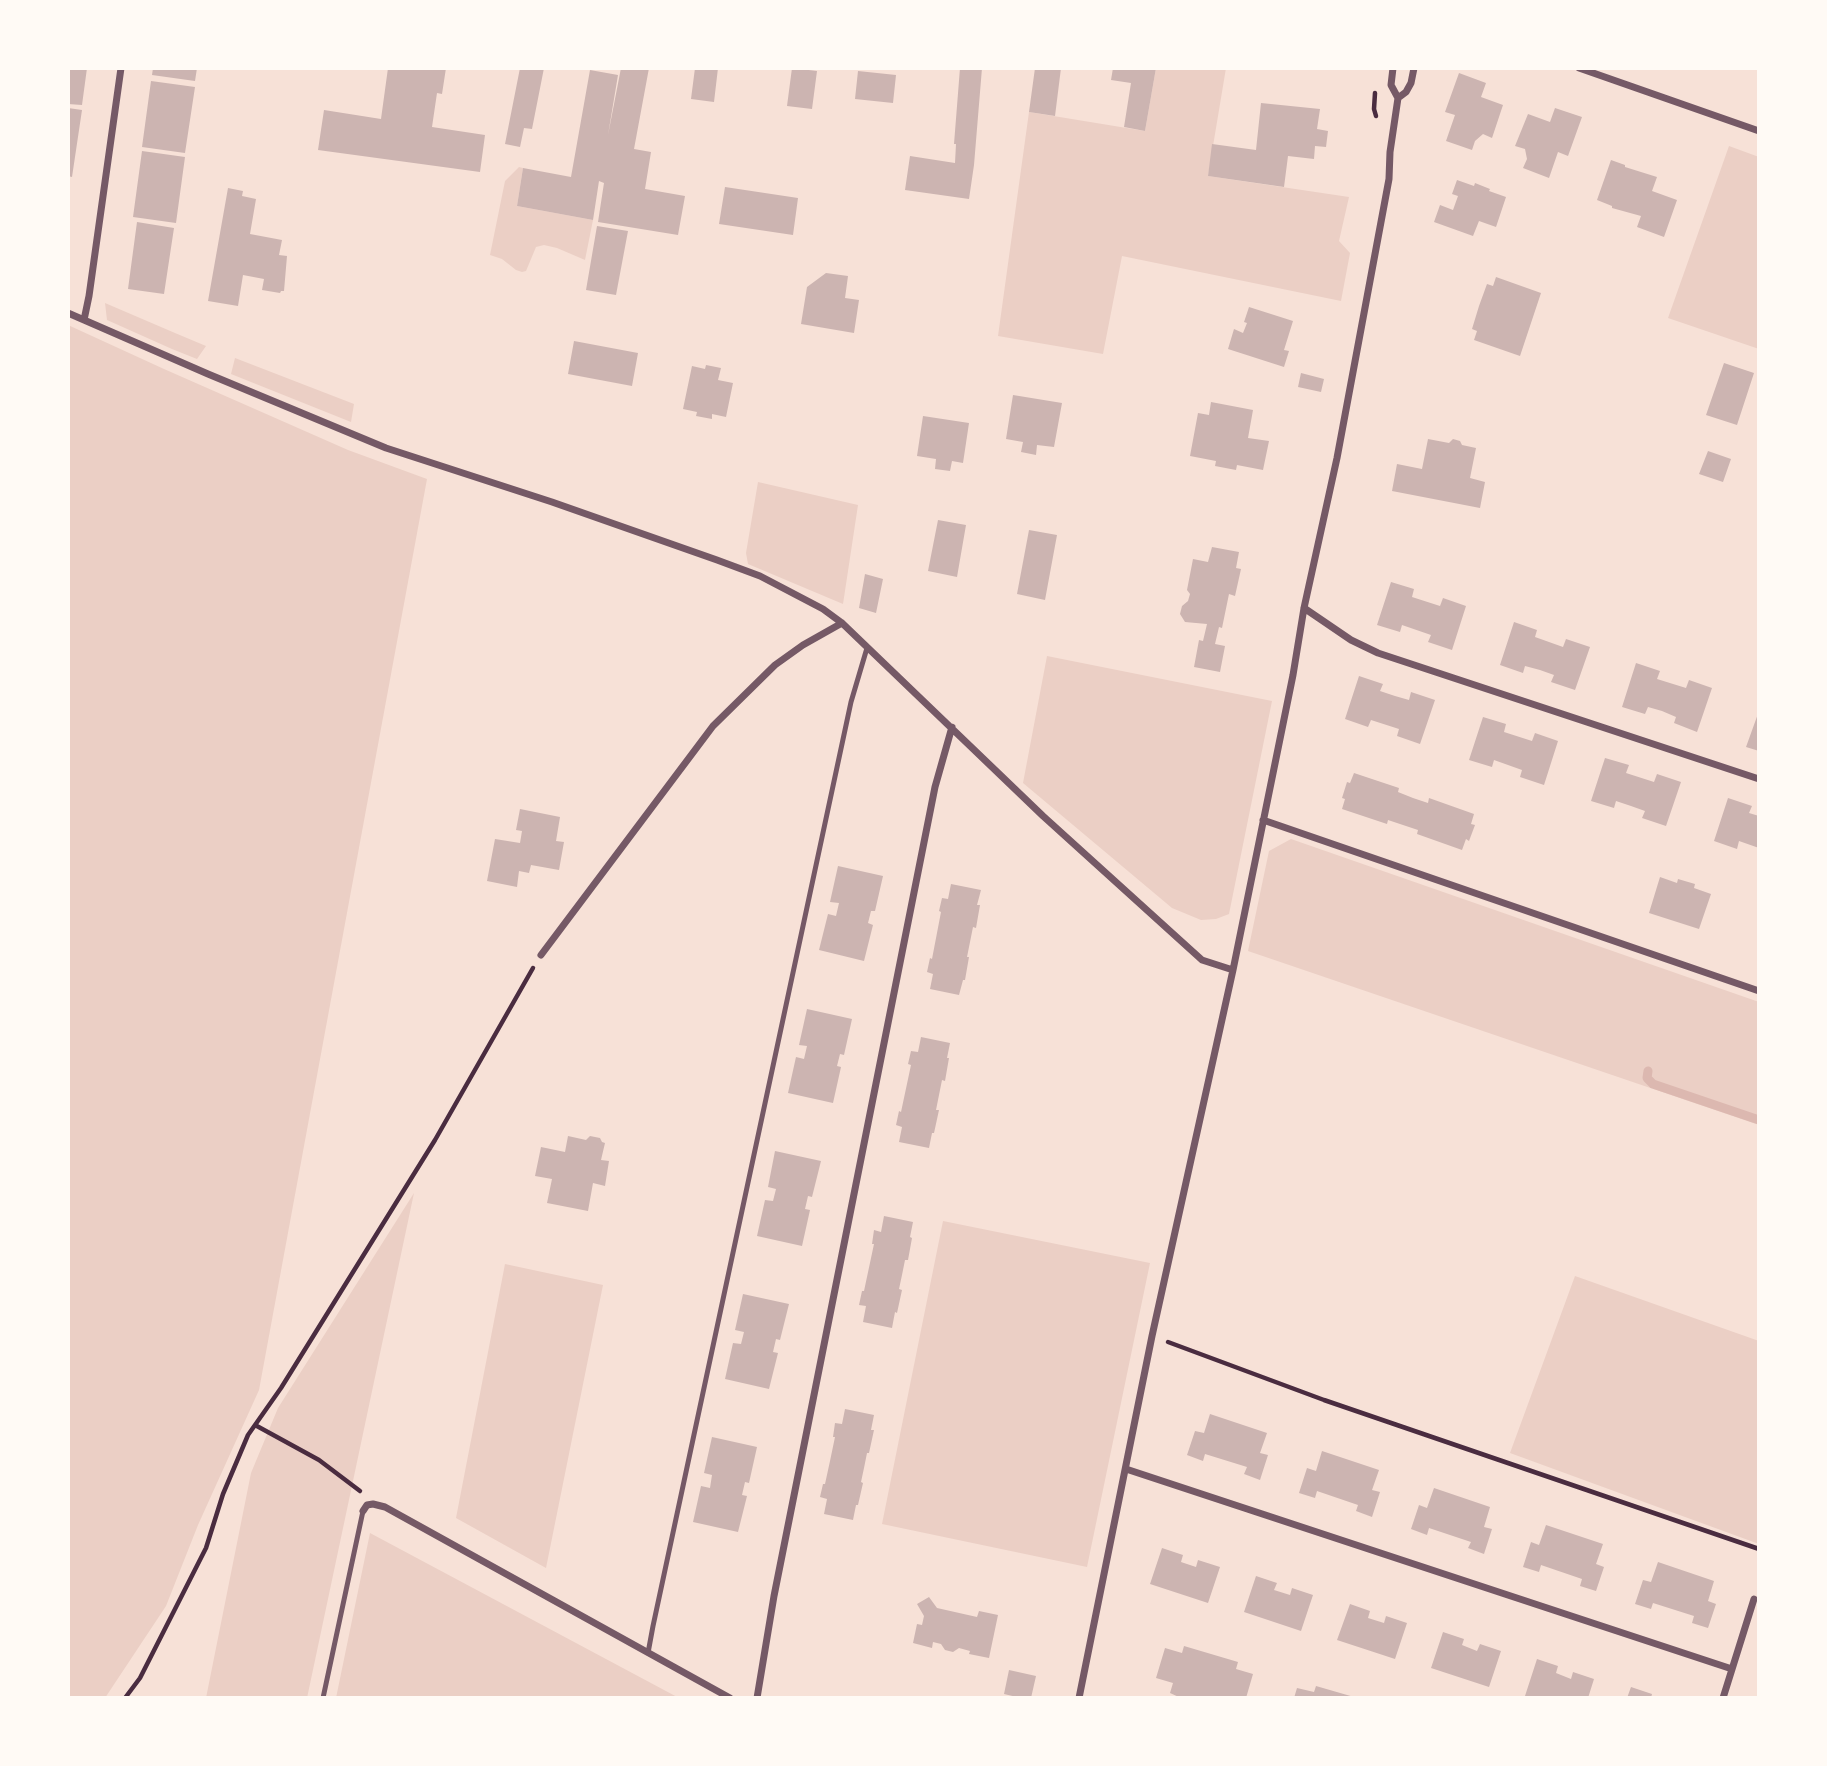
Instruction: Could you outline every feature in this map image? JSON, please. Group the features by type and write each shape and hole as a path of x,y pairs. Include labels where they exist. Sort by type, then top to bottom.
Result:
{"street":[{"path":"84,320 121,68"},
{"path":"1079,1698 1152,1336 1233,970 1293,675 1304,608 1329,497 1389,179 1398,98 1391,85 1393,68"},
{"path":"1398,98 1406,92 1411,83 1414,68"},
{"path":"1579,68 1759,131"},
{"path":"68,313 386,448 552,502 760,576 823,609 842,623 1043,816 1202,960 1233,970"},
{"path":"1304,608 1351,640 1378,653 1759,779"},
{"path":"541,955 713,726 775,665 842,623"},
{"path":"757,1698 776,1583 935,787 952,727"},
{"path":"1263,820 1759,991"},
{"path":"1126,1469 1732,1669"},
{"path":"363,1511 373,1504 385,1507 730,1698"},
{"path":"1723,1698 1754,1599"}],"lane":[{"path":"649,1653 845,729 867,648"},
{"path":"323,1698 363,1511"}],"path":[{"path":"125,1698 140,1678 206,1548 223,1494 248,1435 281,1388 435,1140 541,955"},
{"path":"1152,1336 1324,1400 1759,1549"},
{"path":"255,1425 318,1460 364,1494 373,1504"}],"shaded area":[{"path":"1156,68 1226,68 1208,176 1349,197 1339,241 1350,253 1341,301 1122,256 1103,354 998,336 1029,112 1145,131"},
{"path":"1729,146 1759,157 1759,349 1668,318"},
{"path":"519,167 523,168 517,206 593,220 585,260 544,245 536,247 526,271 522,272 490,255 505,181"},
{"path":"105,303 206,346 197,359 172,349 107,320"},
{"path":"68,325 348,450 427,479 259,1390 198,1525 166,1606 105,1698 68,1698"},
{"path":"235,358 354,404 351,422 231,374"},
{"path":"758,482 858,505 843,604 748,564 746,553"},
{"path":"1047,656 1272,701 1229,914 1216,919 1201,920 1172,908 1023,783"},
{"path":"1291,839 1759,1002 1759,1125 1248,951 1269,851"},
{"path":"414,1193 307,1698 206,1698 251,1473 278,1408"},
{"path":"943,1221 1150,1263 1087,1567 882,1524"},
{"path":"505,1264 603,1285 546,1568 456,1518"},
{"path":"1575,1276 1759,1341 1759,1544 1510,1453"},
{"path":"370,1533 679,1698 336,1698"}],"building":[{"path":"68,68 87,68 82,105 68,104"},
{"path":"153,68 197,68 195,81 152,75"},
{"path":"388,68 446,68 442,94 437,93 432,127 485,135 480,172 318,150 324,110 381,119"},
{"path":"520,68 544,68 532,129 524,128 520,147 505,144"},
{"path":"621,68 649,68 634,149 651,152 645,189 685,196 678,235 598,222 604,183 599,181 593,220 517,206 523,168 571,177 590,70 618,75 608,135"},
{"path":"695,68 718,68 714,102 691,99"},
{"path":"792,68 817,71 812,109 787,106"},
{"path":"960,68 982,68 969,199 905,190 910,156 955,163"},
{"path":"1035,68 1061,68 1055,116 1029,112"},
{"path":"1113,68 1156,68 1145,131 1124,127 1131,83 1111,80"},
{"path":"858,71 896,75 893,103 855,99"},
{"path":"1459,73 1486,83 1481,97 1503,105 1492,138 1483,134 1475,141 1472,150 1446,141 1455,115 1445,112"},
{"path":"151,81 195,87 185,153 142,147"},
{"path":"1261,103 1320,109 1317,129 1328,131 1326,147 1315,146 1314,159 1288,156 1284,187 1208,176 1212,144 1256,150"},
{"path":"68,108 82,110 72,177 68,176"},
{"path":"1555,108 1582,117 1568,156 1558,152 1549,178 1523,168 1527,159 1525,149 1515,146 1528,114 1550,122"},
{"path":"142,151 185,157 176,223 133,217"},
{"path":"1611,160 1657,177 1652,191 1677,200 1664,237 1637,227 1641,216 1612,208 1597,200"},
{"path":"1457,180 1474,186 1475,183 1506,197 1496,227 1479,221 1473,236 1434,222 1440,205 1453,210 1458,196 1452,194"},
{"path":"725,187 798,198 793,235 719,224"},
{"path":"228,188 243,191 242,196 256,199 250,234 282,240 279,255 287,256 284,291 280,293 262,290 264,279 243,275 238,306 208,301"},
{"path":"137,222 174,228 164,294 128,289"},
{"path":"597,226 628,231 616,295 586,290"},
{"path":"826,273 848,276 845,298 859,300 854,333 801,324 807,287"},
{"path":"1496,277 1541,293 1520,356 1474,340 1477,331 1472,329 1479,306 1487,284 1493,286"},
{"path":"1249,307 1293,321 1284,350 1289,351 1284,367 1228,349 1234,329 1243,333"},
{"path":"574,341 638,353 632,386 568,374"},
{"path":"1724,363 1754,373 1737,425 1706,415"},
{"path":"706,365 721,368 718,380 733,383 726,417 712,414 712,419 696,416 697,412 683,409 692,366 705,369"},
{"path":"1301,373 1324,379 1321,392 1298,387"},
{"path":"1013,395 1062,403 1054,447 1037,445 1036,455 1021,452 1023,442 1006,439"},
{"path":"1211,402 1253,410 1248,438 1269,441 1263,470 1237,465 1236,470 1215,466 1216,461 1190,456 1198,413 1209,415"},
{"path":"923,416 969,423 963,463 952,461 950,471 935,469 936,459 917,456"},
{"path":"1428,439 1449,443 1453,439 1460,441 1462,445 1476,448 1470,478 1485,482 1480,508 1392,491 1397,464 1422,469"},
{"path":"1708,451 1731,459 1723,482 1699,474"},
{"path":"938,520 966,525 957,577 928,571"},
{"path":"1029,530 1057,535 1045,600 1017,594"},
{"path":"1212,547 1239,552 1236,568 1241,569 1235,596 1229,594 1222,628 1219,627 1215,644 1225,646 1220,672 1194,667 1199,640 1203,641 1207,624 1185,622 1180,614 1190,594 1187,590 1193,559 1208,562"},
{"path":"865,574 883,579 876,613 859,608"},
{"path":"1391,582 1414,589 1412,597 1440,606 1443,598 1466,606 1452,650 1428,642 1431,635 1402,625 1400,632 1377,625"},
{"path":"1514,622 1537,630 1535,637 1563,647 1566,639 1590,647 1575,690 1551,682 1554,675 1540,670 1525,666 1523,673 1500,665"},
{"path":"1636,663 1660,671 1657,679 1686,688 1689,680 1712,688 1697,732 1674,723 1676,717 1662,711 1648,707 1645,714 1622,707"},
{"path":"1359,676 1383,684 1380,691 1395,696 1409,700 1411,692 1435,700 1420,744 1397,736 1399,729 1371,720 1368,727 1345,719"},
{"path":"1759,711 1759,751 1746,747"},
{"path":"1483,717 1506,724 1504,732 1532,741 1535,733 1558,741 1544,785 1520,777 1522,770 1494,760 1492,767 1469,760"},
{"path":"1605,758 1629,765 1626,773 1654,782 1657,774 1681,782 1666,826 1642,818 1645,811 1616,801 1614,808 1591,801"},
{"path":"1354,773 1399,788 1398,792 1413,798 1428,803 1429,798 1474,814 1471,824 1475,825 1469,841 1466,839 1462,850 1417,834 1418,830 1388,820 1387,824 1342,809 1347,782 1350,783"},
{"path":"1728,798 1752,806 1749,813 1759,816 1759,848 1739,841 1737,849 1714,841"},
{"path":"520,809 560,817 556,841 564,842 559,870 531,865 529,873 519,871 517,887 487,881 495,839 520,843 522,831 516,830"},
{"path":"838,866 883,876 875,911 871,911 868,923 873,925 864,961 819,950 828,914 836,916 839,903 830,902"},
{"path":"1660,877 1677,883 1678,879 1695,884 1694,888 1711,894 1699,929 1649,913"},
{"path":"951,884 981,890 976,928 973,927 965,980 959,995 930,989 933,974 927,972 930,958 932,959 942,898 948,899"},
{"path":"807,1009 852,1019 844,1055 840,1054 837,1066 841,1067 833,1103 788,1093 796,1057 804,1059 807,1046 799,1045"},
{"path":"921,1037 950,1043 945,1081 942,1080 936,1110 939,1110 929,1148 899,1142 902,1127 896,1125 911,1065 908,1064 911,1051 918,1052"},
{"path":"568,1136 586,1140 590,1136 600,1138 605,1143 601,1160 609,1161 605,1186 593,1183 588,1211 547,1203 552,1179 535,1176 541,1147 565,1152"},
{"path":"775,1151 821,1161 812,1197 808,1196 805,1209 810,1210 802,1246 757,1236 765,1200 773,1201 776,1189 768,1187"},
{"path":"884,1216 913,1222 908,1260 905,1260 899,1289 902,1290 892,1328 863,1322 866,1306 859,1305 874,1244 874,1230 881,1232"},
{"path":"743,1294 789,1304 780,1340 776,1339 773,1352 778,1353 769,1389 725,1379 733,1343 741,1344 744,1332 735,1330"},
{"path":"845,1409 874,1415 871,1430 874,1430 853,1520 824,1514 827,1499 820,1497 835,1437 835,1423 842,1424"},
{"path":"1210,1414 1267,1433 1260,1453 1268,1455 1260,1480 1244,1474 1247,1467 1205,1454 1203,1461 1187,1455 1195,1431 1204,1433"},
{"path":"712,1437 757,1447 749,1483 745,1482 742,1495 747,1496 738,1532 693,1522 701,1486 710,1488 712,1475 704,1473"},
{"path":"1322,1451 1379,1470 1372,1490 1380,1492 1372,1517 1356,1511 1358,1505 1317,1491 1315,1498 1299,1493 1307,1468 1316,1471"},
{"path":"1434,1488 1490,1507 1484,1527 1492,1529 1484,1554 1468,1548 1471,1542 1429,1528 1427,1535 1411,1529 1419,1505 1427,1508"},
{"path":"1546,1525 1603,1544 1596,1564 1604,1567 1596,1591 1580,1586 1582,1579 1541,1565 1539,1572 1523,1567 1531,1542 1539,1545"},
{"path":"1162,1548 1183,1555 1181,1562 1196,1567 1198,1560 1220,1567 1208,1603 1150,1584"},
{"path":"1658,1562 1714,1581 1708,1601 1716,1604 1708,1628 1692,1623 1694,1616 1653,1603 1651,1609 1635,1604 1643,1580 1651,1582"},
{"path":"1256,1576 1277,1583 1274,1590 1290,1595 1292,1588 1313,1595 1301,1631 1244,1612"},
{"path":"929,1597 937,1608 977,1617 979,1611 998,1615 989,1658 969,1654 970,1651 959,1648 953,1652 945,1650 941,1644 933,1642 932,1648 913,1643 917,1624 922,1625 924,1616 917,1604"},
{"path":"1350,1604 1370,1611 1368,1618 1384,1623 1386,1616 1407,1623 1395,1659 1337,1640"},
{"path":"1443,1632 1464,1639 1462,1645 1477,1651 1480,1644 1501,1651 1489,1687 1431,1668"},
{"path":"1184,1646 1238,1662 1236,1669 1253,1674 1246,1698 1181,1698 1170,1693 1173,1683 1156,1678 1165,1648 1182,1653"},
{"path":"1537,1659 1558,1666 1556,1673 1571,1679 1573,1672 1594,1679 1588,1698 1525,1696"},
{"path":"1009,1670 1036,1676 1031,1698 1004,1694"},
{"path":"1316,1686 1354,1698 1294,1698 1297,1688 1314,1692"},
{"path":"1631,1687 1652,1694 1651,1698 1627,1698"}],"waterway":[{"path":"1648,1071 1647,1078 1653,1084 1759,1120"}]}
